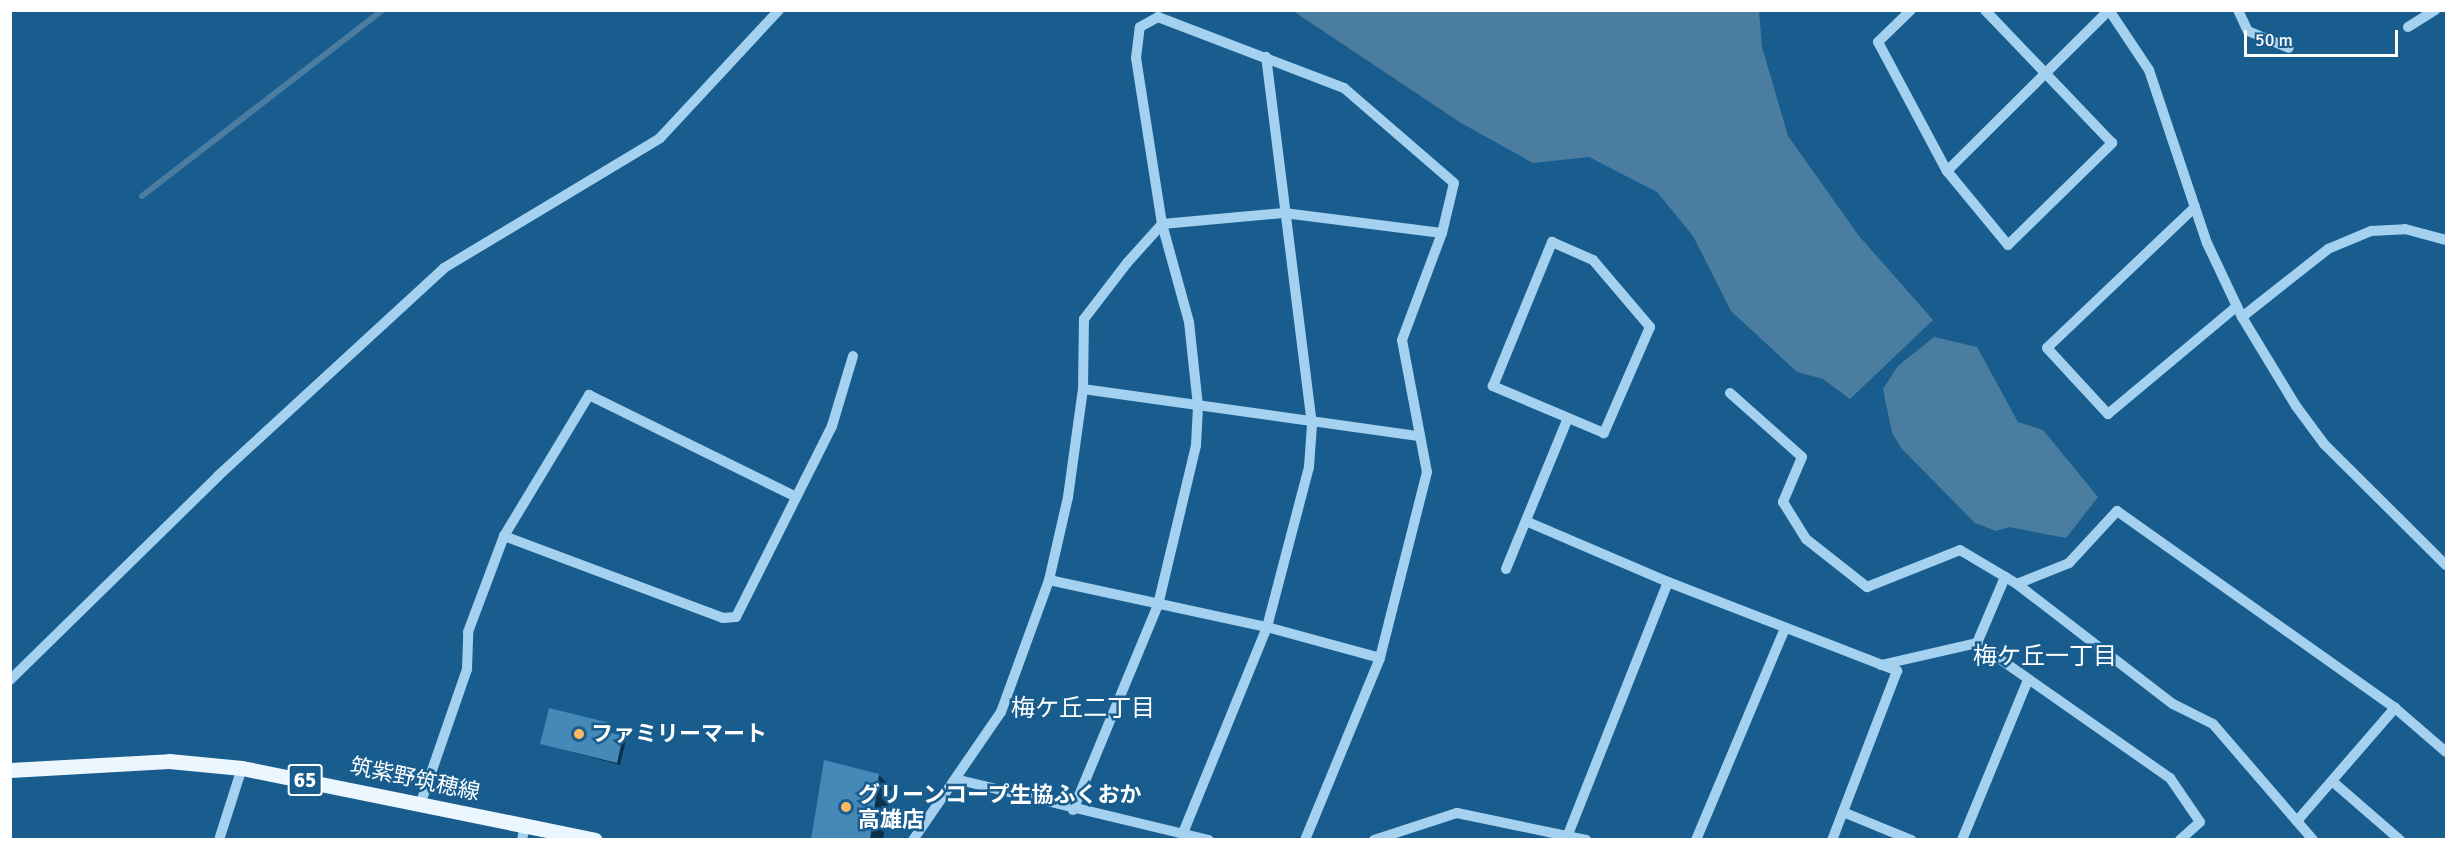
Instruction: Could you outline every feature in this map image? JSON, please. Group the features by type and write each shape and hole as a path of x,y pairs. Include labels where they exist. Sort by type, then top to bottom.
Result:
{"main road":[{"name":"筑紫野筑穂線","path":"10,770 169,761 242,768 421,802 524,832 595,840"}],"street":[{"path":"10,680 218,476 444,267 660,138 779,10"},
{"path":"1911,10 1878,42 1947,171 2008,245 2112,143 1985,10"},
{"path":"1947,171 2109,10 2149,70 2195,207 2240,312 2324,444 2446,565"},
{"path":"2238,10 2248,31 2289,48"},
{"path":"2408,27 2435,10"},
{"path":"1073,810 1158,605 1194,454 1198,406 1189,322 1162,224 1136,58 1140,27 1158,17 1344,88 1454,183 1442,233 1402,340 1417,436 1427,472 1380,658 1305,840"},
{"path":"1183,833 1267,627 1301,507 1312,425 1266,57"},
{"path":"2195,207 2047,348 2108,414 2240,312 2328,249 2371,231 2405,229 2446,240"},
{"path":"913,840 959,780 1001,712 1048,580 1068,497 1083,389 1084,319 1162,224 1284,213 1442,233"},
{"path":"1552,242 1593,260 1650,327 1604,433 1567,420 1493,386 1552,242"},
{"path":"504,536 723,618 736,617 832,426 853,356"},
{"path":"1083,389 1312,425 1417,436"},
{"path":"1730,393 1802,457 1783,502 1806,539 1867,587 1960,550 2017,584 2173,704 2213,724 2313,840"},
{"path":"421,802 467,669 468,632 504,536 589,395 796,497"},
{"path":"1506,569 1528,522 1567,420"},
{"path":"2017,584 2069,563 2117,511 2395,708 2446,752"},
{"path":"1528,522 1668,582 1897,671 1832,840"},
{"path":"1977,643 2005,577"},
{"path":"1048,580 1267,627 1380,658"},
{"path":"1569,832 1668,582"},
{"path":"1696,840 1785,628"},
{"path":"1881,665 1977,643"},
{"path":"1977,643 2027,682 2170,778 2200,822 2180,840"},
{"path":"1962,840 2027,682"},
{"path":"2297,821 2395,708"},
{"path":"219,840 242,768"},
{"path":"959,780 1073,810 1209,840"},
{"path":"2332,781 2400,840"},
{"path":"1844,812 1911,840"},
{"path":"1374,840 1457,813 1569,832 1586,840"}],"water":[{"path":"1293,11 1759,11 1762,47 1788,136 1859,236 1933,320 1850,399 1823,379 1797,372 1731,311 1693,236 1657,192 1589,157 1533,163 1461,123"},
{"path":"1934,337 1977,347 2018,422 2043,430 2098,497 2066,538 2009,527 1996,531 1975,523 1902,449 1892,433 1883,389 1898,366"}],"building":[{"name":"ファミリーマート","path":"549,708 610,723 608,732 623,736 617,763 540,744"},
{"name":"グリーンコープ生協ふくおか 高雄店","path":"824,760 879,774 870,840 811,840"}],"waterway":[{"path":"142,196 383,10"}],"place":[{"name":"ファミリーマート","path":"579,734"},
{"name":"グリーンコープ生協ふくおか 高雄店","path":"846,807"}],"district":[{"name":"梅ケ丘一丁目","path":"2045,657"},
{"name":"梅ケ丘二丁目","path":"1083,709"}]}
